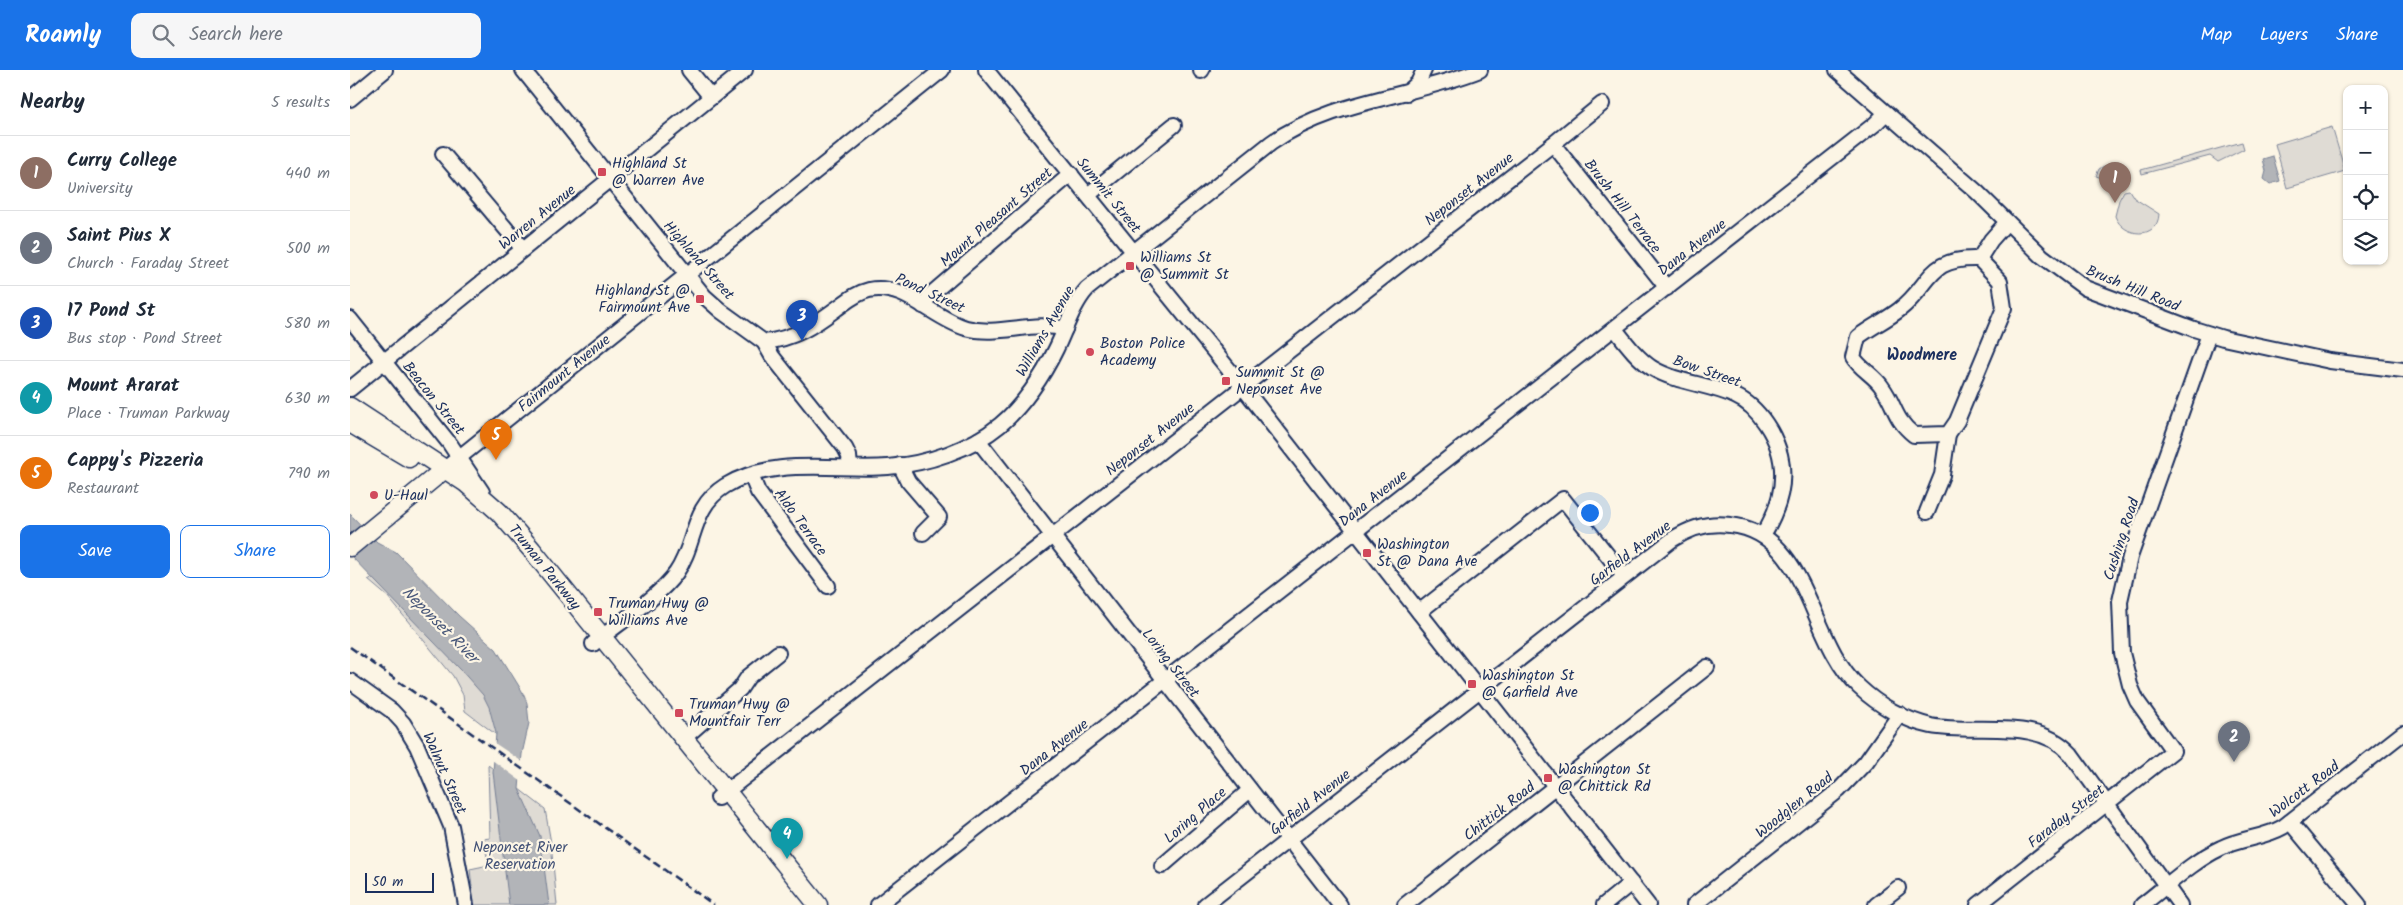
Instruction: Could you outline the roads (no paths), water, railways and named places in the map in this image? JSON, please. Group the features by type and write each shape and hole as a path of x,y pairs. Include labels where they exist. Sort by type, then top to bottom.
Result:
{"main road":[{"name":"Truman Parkway","path":"350,407 447,467 488,501 520,536 597,640 722,795 818,905"},
{"name":"Truman Parkway","path":"350,423 447,467 464,495 501,531 684,738 722,795 802,905"},
{"name":"Fairmount Avenue","path":"350,547 447,467"}],"street":[{"path":"350,99 385,70"},
{"name":"Highland Street","path":"523,70 715,307 764,342 772,356 845,448 849,456 850,467"},
{"path":"690,70 711,97"},
{"name":"Warren Avenue","path":"350,389 745,70"},
{"name":"Fairmount Avenue","path":"447,467 942,70"},
{"name":"Summit Street","path":"986,70 1244,387 1648,905"},
{"path":"1404,94 1418,83 1424,70"},
{"path":"1460,70 1478,71"},
{"name":"Brush Hill Road","path":"1837,70 1977,192 2042,256 2084,288 2209,334 2330,362 2403,370"},
{"name":"Williams Avenue","path":"597,640 670,580 683,560 696,520 708,501 725,486 751,475 788,468 900,465 946,454 978,440 1005,420 1024,400 1052,356 1083,294 1093,284 1285,134 1326,115 1404,94 1478,71"},
{"name":"Neponset Avenue","path":"722,795 1602,104"},
{"name":"Dana Avenue","path":"878,905 1357,532 1867,130 1886,113"},
{"path":"1088,195 1174,126"},
{"name":"Brush Hill Terrace","path":"1553,144 1667,288"},
{"path":"443,154 523,249"},
{"name":"Mount Pleasant Street","path":"922,306 930,295 1071,174"},
{"path":"1980,259 1991,240 2007,222"},
{"path":"1927,512 1942,475 1948,434 1957,421 2004,308 2000,281 1980,259 1959,259 1939,267 1899,310 1858,338 1853,356 1858,365 1870,374 1883,388 1902,425 1914,435 1948,434"},
{"name":"Pond Street","path":"764,342 800,334 851,298 867,291 891,290 952,322 970,329 1000,331 1051,327 1065,330"},
{"name":"Beacon Street","path":"350,319 384,362 447,467"},
{"name":"Bow Street","path":"1615,329 1636,354 1653,368 1736,397 1749,404 1764,420 1778,448 1783,479 1778,503 1763,536"},
{"name":"Cushing Road","path":"2172,751 2138,701 2130,685 2122,653 2120,600 2130,557 2209,334"},
{"name":"Loring Street","path":"978,440 1340,905"},
{"path":"900,465 908,481 938,517 923,532"},
{"name":"Aldo Terrace","path":"751,475 758,492 828,586"},
{"path":"1419,612 1564,499 1624,576"},
{"name":"Garfield Avenue","path":"1204,905 1673,539 1694,528 1719,524 1734,525 1763,536 1780,549 1789,561 1828,644 1840,665 1870,696 1900,714 1923,724 1939,727 2026,731 2045,735 2067,750 2180,905"},
{"path":"684,738 740,689 748,677 778,653"},
{"name":"Chittick Road","path":"1405,905 1707,668"},
{"name":"Walnut Street","path":"350,681 392,711 403,723 417,746 451,826 466,905"},
{"name":"Woodglen Road","path":"1694,905 1839,790 1869,758 1900,714"},
{"name":"Wolcott Road","path":"2142,905 2215,851 2230,844 2270,833 2290,822 2403,732"},
{"name":"Faraday Street","path":"1978,905 2108,804 2172,751"},
{"name":"Loring Place","path":"1162,866 1250,790"},
{"path":"2290,822 2359,905"},
{"path":"1604,905 1631,883"},
{"path":"1876,905 1898,888"}],"water":[{"path":"2273,156 2280,181 2270,184 2264,179 2266,171 2263,159"},
{"name":"Neponset River","path":"350,514 377,542 396,552 459,616 496,649 522,691 527,703 529,723 522,754 519,789 540,836 549,905 509,905 493,772 496,733 489,707 483,695 350,555"}],"railway":[{"path":"350,647 714,905"}],"place":[{"name":"Highland St @ Warren Ave","path":"602,172"},
{"name":"Curry College","path":"2115,203"},
{"name":"Williams St @ Summit St","path":"1130,266"},
{"name":"Highland St @ Fairmount Ave","path":"700,299"},
{"name":"17 Pond St","path":"802,341"},
{"name":"Boston Police Academy","path":"1090,352"},
{"name":"Summit St @ Neponset Ave","path":"1226,381"},
{"name":"Cappy's Pizzeria","path":"496,460"},
{"name":"U-Haul","path":"374,495"},
{"name":"Washington St @ Dana Ave","path":"1367,553"},
{"name":"Truman Hwy @ Williams Ave","path":"598,612"},
{"name":"Washington St @ Garfield Ave","path":"1472,684"},
{"name":"Truman Hwy @ Mountfair Terr","path":"679,713"},
{"name":"Saint Pius X","path":"2234,762"},
{"name":"Washington St @ Chittick Rd","path":"1548,778"},
{"name":"Mount Ararat","path":"787,859"}],"district":[{"name":"Woodmere","path":"1922,354"}],"park label":[{"name":"Neponset River Reservation","path":"520,856"}]}
